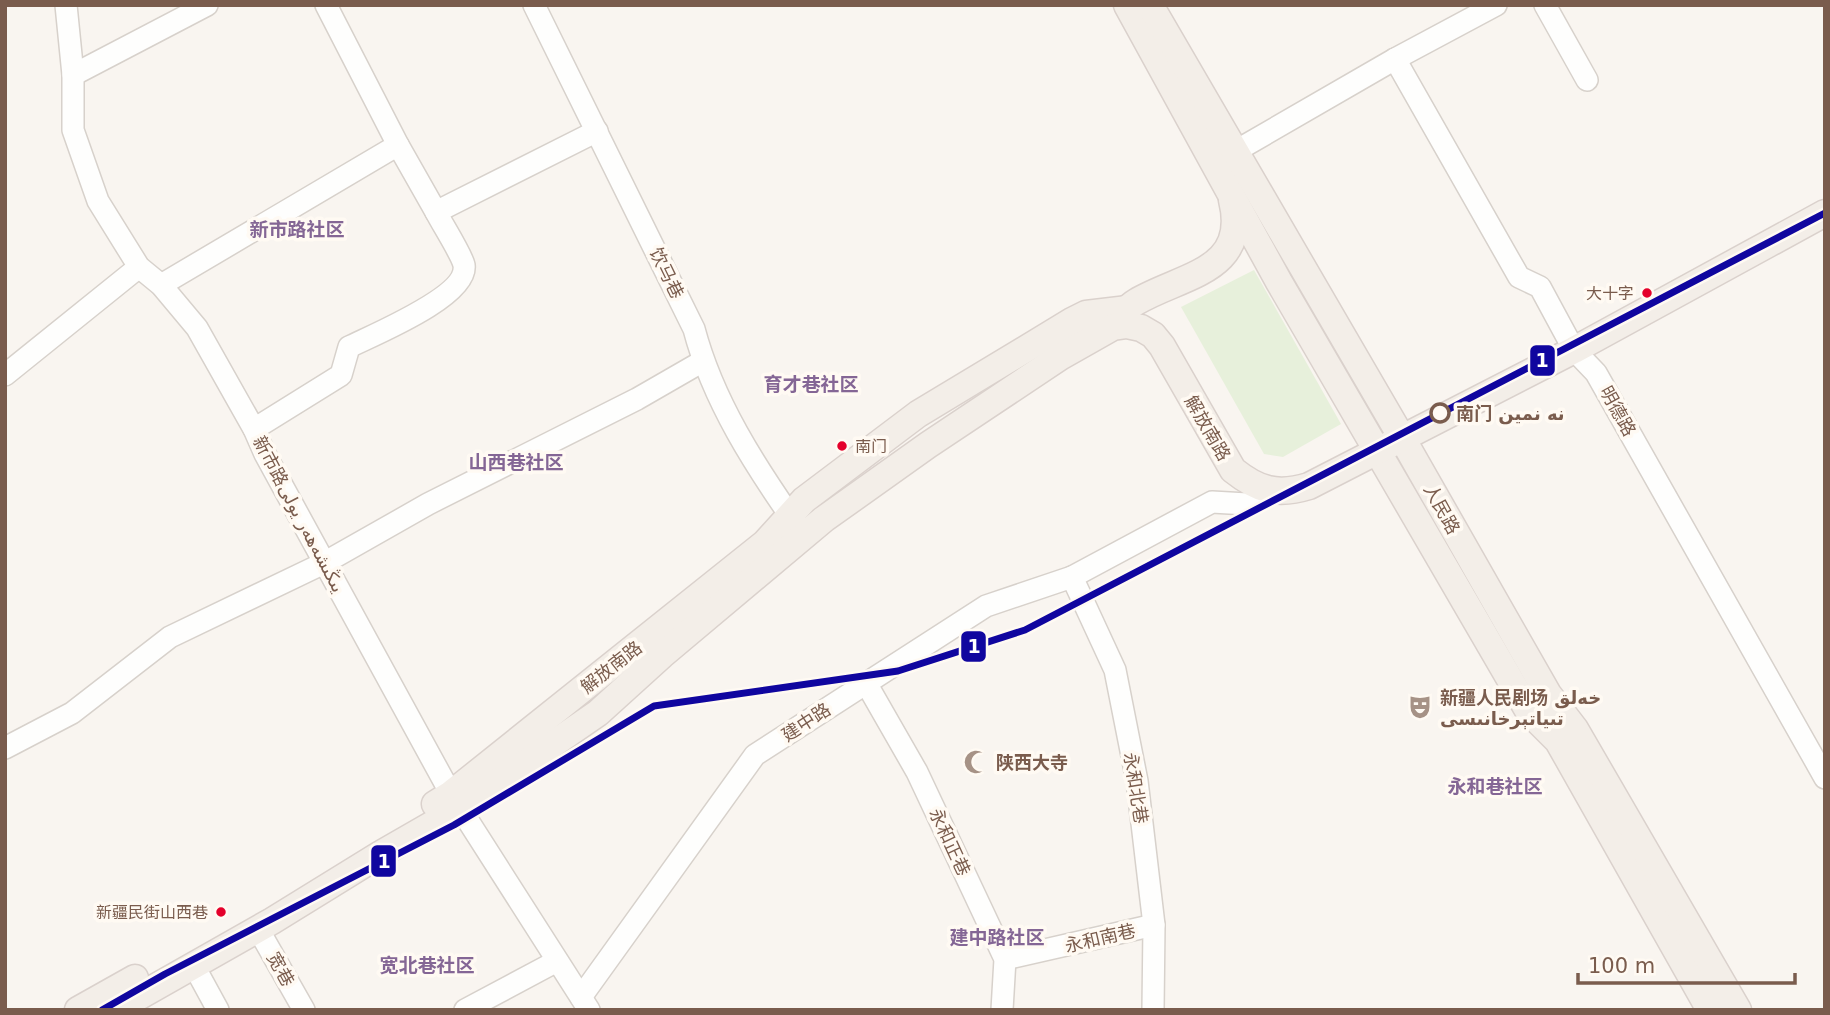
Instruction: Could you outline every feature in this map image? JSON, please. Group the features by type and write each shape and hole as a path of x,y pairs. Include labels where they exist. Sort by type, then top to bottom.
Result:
{"main road":[{"name":"人民路","path":"1127,5 1279,282 1376,450 1529,712 1558,741 1710,1010"},
{"name":"人民路","path":"1150,5 1402,438 1541,684 1575,729 1738,1010"},
{"name":"解放南路","path":"1101,334 1135,302 1213,267 1225,253 1233,236 1236,217 1225,182"},
{"path":"1273,491 1309,486 1574,350 1825,213"},
{"name":"解放南路","path":"797,526 804,500 918,414 1086,314 1128,309"},
{"path":"1128,309 1147,324 1162,346"},
{"name":"解放南路","path":"115,1010 258,929 455,802 765,543 797,526 824,519 1060,356 1113,327 1127,325 1141,328 1153,335 1162,346 1233,470 1251,484 1273,491"},
{"name":"解放南路","path":"78,1010 455,802"}],"street":[{"name":"新市路يىڭىشەھەر يولى","path":"66,5 73,75 73,130 99,201 139,267 161,285 197,328 455,802 585,1004"},
{"path":"73,75 206,5"},
{"path":"254,429 341,375 349,347 439,301 462,279 464,265 326,5"},
{"name":"饮马巷","path":"534,5 694,329 703,361 754,464 797,526"},
{"path":"1234,152 1496,5"},
{"path":"1545,5 1587,80"},
{"name":"明德路","path":"1395,60 1519,277 1540,287 1574,350 1596,373 1825,778"},
{"path":"436,212 597,131"},
{"path":"161,285 398,145"},
{"path":"5,376 139,267"},
{"path":"5,748 72,713 170,637 324,563 428,504 638,400 703,361"},
{"name":"建中路","path":"585,1004 755,755 986,606 1072,577 1212,502 1247,504 1273,491"},
{"name":"永和北巷","path":"1072,577 1115,670 1137,780 1154,925 1153,1010"},
{"name":"永和正巷","path":"866,683 917,772 1005,959 1002,1010"},
{"name":"永和南巷","path":"1005,959 1154,925"},
{"name":"宽巷","path":"258,929 304,1010"},
{"path":"465,1010 557,961"},
{"path":"194,965 218,1010"}],"green space":[{"path":"1254,270 1341,424 1283,457 1264,454 1181,307"}],"transit line":[{"name":"1","path":"102,1010 165,974 454,825 654,706 898,671 1025,630 1825,213"}],"place":[{"name":"大十字","path":"1647,293"},
{"name":"南门 نە نمين","path":"1440,413"},
{"name":"南门","path":"842,446"},
{"name":"新疆人民剧场 خەلق تىياتېرخانىسى","path":"1420,707"},
{"name":"陕西大寺","path":"976,762"},
{"name":"新疆民街山西巷","path":"221,912"}],"district":[{"name":"新市路社区","path":"297,229"},
{"name":"育才巷社区","path":"811,384"},
{"name":"山西巷社区","path":"516,462"},
{"name":"永和巷社区","path":"1495,786"},
{"name":"建中路社区","path":"997,937"},
{"name":"宽北巷社区","path":"427,965"}]}
